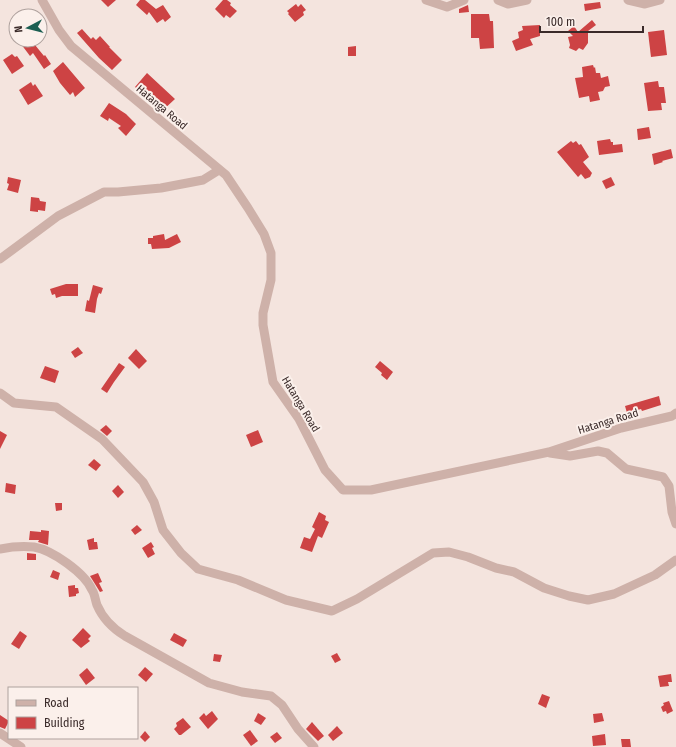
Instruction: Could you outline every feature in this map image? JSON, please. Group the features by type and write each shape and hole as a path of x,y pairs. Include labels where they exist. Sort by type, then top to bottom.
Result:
{"street":[{"name":"Hatanga Road","path":"42,0 59,30 71,46 226,175 264,234 271,253 271,280 263,313 262,325 273,382 299,419 325,470 343,490 371,490 549,452 621,428 672,416 676,413"},
{"path":"426,0 447,6 464,0"},
{"path":"498,0 508,4 527,0"},
{"path":"628,0 645,4 660,0"},
{"path":"0,259 58,216 104,192 161,188 203,180 219,170"},
{"path":"0,393 14,403 56,407 102,440 143,482 154,502 163,530 181,553 198,569 238,580 286,600 332,611 358,599 433,553 449,552 468,556 496,568 514,572 544,588 568,596 588,600 614,594 655,575 676,560"},
{"path":"549,452 570,456 598,451 607,452 626,469 663,477 669,486 671,506 676,524"},
{"path":"0,549 33,547 46,550 62,560 81,575 92,589 102,617 113,628 209,683 242,692 271,696 282,705 298,730 314,747"},
{"path":"9,739 21,747"}],"building":[{"path":"101,0 116,0 108,7"},
{"path":"140,0 145,0 156,9 163,5 171,17 165,22 163,19 157,23 149,12 147,15 136,5"},
{"path":"223,0 227,0 231,3 230,5 237,11 230,18 226,15 224,18 215,9"},
{"path":"600,2 601,8 585,11 584,4"},
{"path":"296,4 298,7 301,4 306,10 303,12 304,15 295,22 287,11"},
{"path":"468,5 469,12 459,13 459,9"},
{"path":"471,14 489,14 490,21 493,21 494,48 480,49 479,38 471,38"},
{"path":"592,20 596,25 588,31 588,43 583,50 579,48 576,51 569,48 570,45 568,37 573,36 568,31 574,26 578,32"},
{"path":"540,25 540,36 530,39 533,45 516,51 512,41 519,38 518,32 523,30 522,26"},
{"path":"82,29 91,39 93,37 96,40 100,36 122,60 112,70 77,33"},
{"path":"664,30 667,55 651,57 648,32"},
{"path":"356,46 356,56 348,56 348,47"},
{"path":"24,48 37,48 44,56 45,55 51,64 44,69 33,53 30,56"},
{"path":"12,54 15,57 17,56 24,66 12,74 3,60"},
{"path":"63,62 85,88 75,97 73,92 70,95 60,83 53,71"},
{"path":"593,65 596,73 600,73 601,78 608,76 610,86 605,87 603,91 598,92 600,100 590,102 589,96 579,98 575,78 583,77 582,67"},
{"path":"147,73 175,99 162,111 148,96 147,97 135,87"},
{"path":"658,81 659,87 664,87 666,103 661,103 662,110 648,111 644,83"},
{"path":"31,82 33,86 35,84 43,96 28,105 19,90"},
{"path":"109,103 126,114 136,124 126,136 118,128 121,126 109,118 108,121 100,116"},
{"path":"649,127 651,138 638,140 637,129"},
{"path":"610,139 611,142 613,142 613,145 622,144 623,152 599,155 597,141"},
{"path":"571,141 573,143 576,141 579,145 581,144 589,157 583,162 592,173 590,177 585,179 581,174 578,177 557,152"},
{"path":"671,149 673,158 654,165 652,154"},
{"path":"8,177 21,180 18,193 7,190 9,184 7,183"},
{"path":"611,177 615,185 606,189 602,181"},
{"path":"31,197 39,198 40,201 46,202 45,211 30,211"},
{"path":"164,234 165,240 177,234 181,242 169,248 152,249 151,244 148,244 148,238 153,238 153,236"},
{"path":"66,284 78,284 78,296 62,296 56,298 55,294 52,295 50,289"},
{"path":"93,285 103,288 97,299 95,313 85,311 87,300 89,301"},
{"path":"78,347 83,353 75,358 71,352"},
{"path":"136,349 147,361 139,369 128,358"},
{"path":"380,361 393,372 387,380 375,367"},
{"path":"119,363 125,367 107,393 101,389"},
{"path":"45,366 59,371 55,383 40,378"},
{"path":"659,396 661,405 642,411 641,409 627,413 625,406"},
{"path":"106,425 112,431 107,436 100,430"},
{"path":"258,430 263,442 251,447 246,435"},
{"path":"0,431 7,435 0,449"},
{"path":"94,459 101,465 96,471 88,465"},
{"path":"6,483 16,485 15,494 5,492"},
{"path":"118,485 124,492 118,498 112,491"},
{"path":"55,503 62,503 62,510 56,511"},
{"path":"319,512 326,516 325,520 329,522 322,538 318,536 312,552 300,548 304,537 310,539 315,529 312,527"},
{"path":"137,525 142,530 135,535 131,530"},
{"path":"41,530 49,531 48,545 38,542 39,540 29,540 30,531 41,532"},
{"path":"94,538 94,542 97,542 98,549 89,550 87,540"},
{"path":"151,542 154,547 152,548 155,554 148,558 142,548"},
{"path":"27,553 36,554 36,560 27,560"},
{"path":"53,570 60,573 58,580 50,577"},
{"path":"98,573 102,582 99,583 103,591 100,592 90,576"},
{"path":"75,585 75,588 78,588 79,593 76,594 76,596 69,597 68,586"},
{"path":"83,628 91,636 88,639 90,641 81,648 72,640"},
{"path":"20,631 27,636 19,649 11,644"},
{"path":"174,633 187,640 183,647 170,640"},
{"path":"337,653 341,660 335,663 331,656"},
{"path":"214,654 222,655 220,662 213,661"},
{"path":"145,667 153,674 146,682 138,675"},
{"path":"87,668 95,678 86,685 79,675"},
{"path":"671,674 672,682 668,682 669,686 660,687 658,676"},
{"path":"542,694 550,697 546,708 538,704"},
{"path":"669,701 673,711 667,714 666,711 663,712 661,707 664,705 663,703"},
{"path":"212,711 218,719 208,729 199,718 204,713 206,716"},
{"path":"258,713 266,718 261,725 254,721"},
{"path":"602,713 604,721 594,723 593,714"},
{"path":"0,715 8,720 8,723 5,729 0,727"},
{"path":"183,718 191,727 179,735 174,729 177,726 176,723"},
{"path":"312,722 324,736 318,741 306,729"},
{"path":"337,726 343,733 333,741 328,735"},
{"path":"250,730 258,741 251,746 243,735"},
{"path":"145,731 150,737 145,742 140,737"},
{"path":"277,732 282,738 275,743 270,737"},
{"path":"605,734 606,745 593,746 592,736"},
{"path":"621,739 630,739 631,747 622,747"}]}
